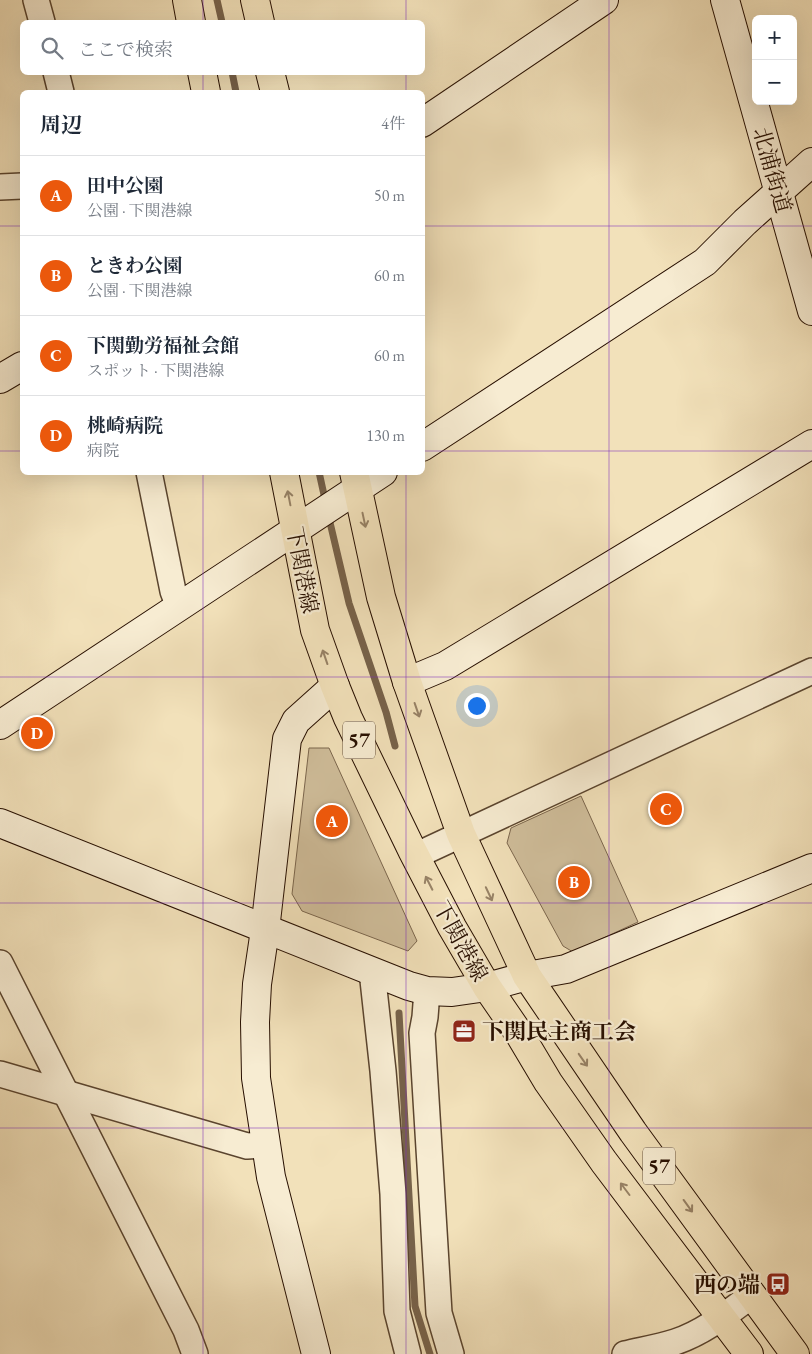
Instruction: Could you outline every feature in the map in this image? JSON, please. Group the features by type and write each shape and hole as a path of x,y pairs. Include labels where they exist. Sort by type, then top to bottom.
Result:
{"main road":[{"path":"186,0 191,20"},
{"path":"255,0 260,20"},
{"path":"203,75 206,90"},
{"path":"271,75 274,90"},
{"name":"下関港線","path":"285,475 302,525 315,630 334,686 415,856 452,927 487,987 520,1035 548,1082 598,1154 749,1354"},
{"name":"下関港線","path":"352,487 381,597 407,682 461,834 527,976 633,1132 795,1354"}],"street":[{"path":"36,0 41,20"},
{"path":"425,121 604,0"},
{"name":"北浦街道","path":"726,0 812,311"},
{"path":"57,75 60,90"},
{"path":"425,445 705,262 745,222 812,162"},
{"path":"0,187 20,186"},
{"path":"0,379 20,367"},
{"path":"407,682 445,666 812,444"},
{"path":"150,475 173,591 179,607"},
{"path":"0,725 302,525 352,487 377,475"},
{"path":"415,856 812,671"},
{"path":"316,1354 271,1177 256,1078 254,1022 287,739 296,721 334,686"},
{"path":"0,823 265,930 409,986 428,991 452,992 487,987 527,976 566,969 812,868"},
{"path":"0,963 186,1330 195,1354"},
{"path":"372,971 383,1071 391,1175 397,1311 408,1354"},
{"path":"428,991 422,1033 439,1313 451,1354"},
{"path":"0,1074 247,1146 266,1145"},
{"path":"625,1354 676,1342 694,1334 722,1317 752,1295"}],"shaded area":[{"path":"309,748 329,748 417,941 408,951 302,911 292,894"},
{"path":"581,796 638,922 573,952 563,946 507,843 511,828"}],"waterway":[{"path":"217,0 222,20"},
{"path":"233,75 236,90"},
{"path":"320,475 326,504"},
{"path":"328,514 349,603 386,712 395,746"},
{"path":"399,1013 415,1306 430,1354"}],"place":[{"name":"桃崎病院","path":"37,733"},
{"name":"下関勤労福祉会館","path":"666,809"},
{"name":"田中公園","path":"332,821"},
{"name":"ときわ公園","path":"574,882"},
{"name":"下関民主商工会","path":"464,1031"},
{"name":"西の端","path":"778,1284"}]}
